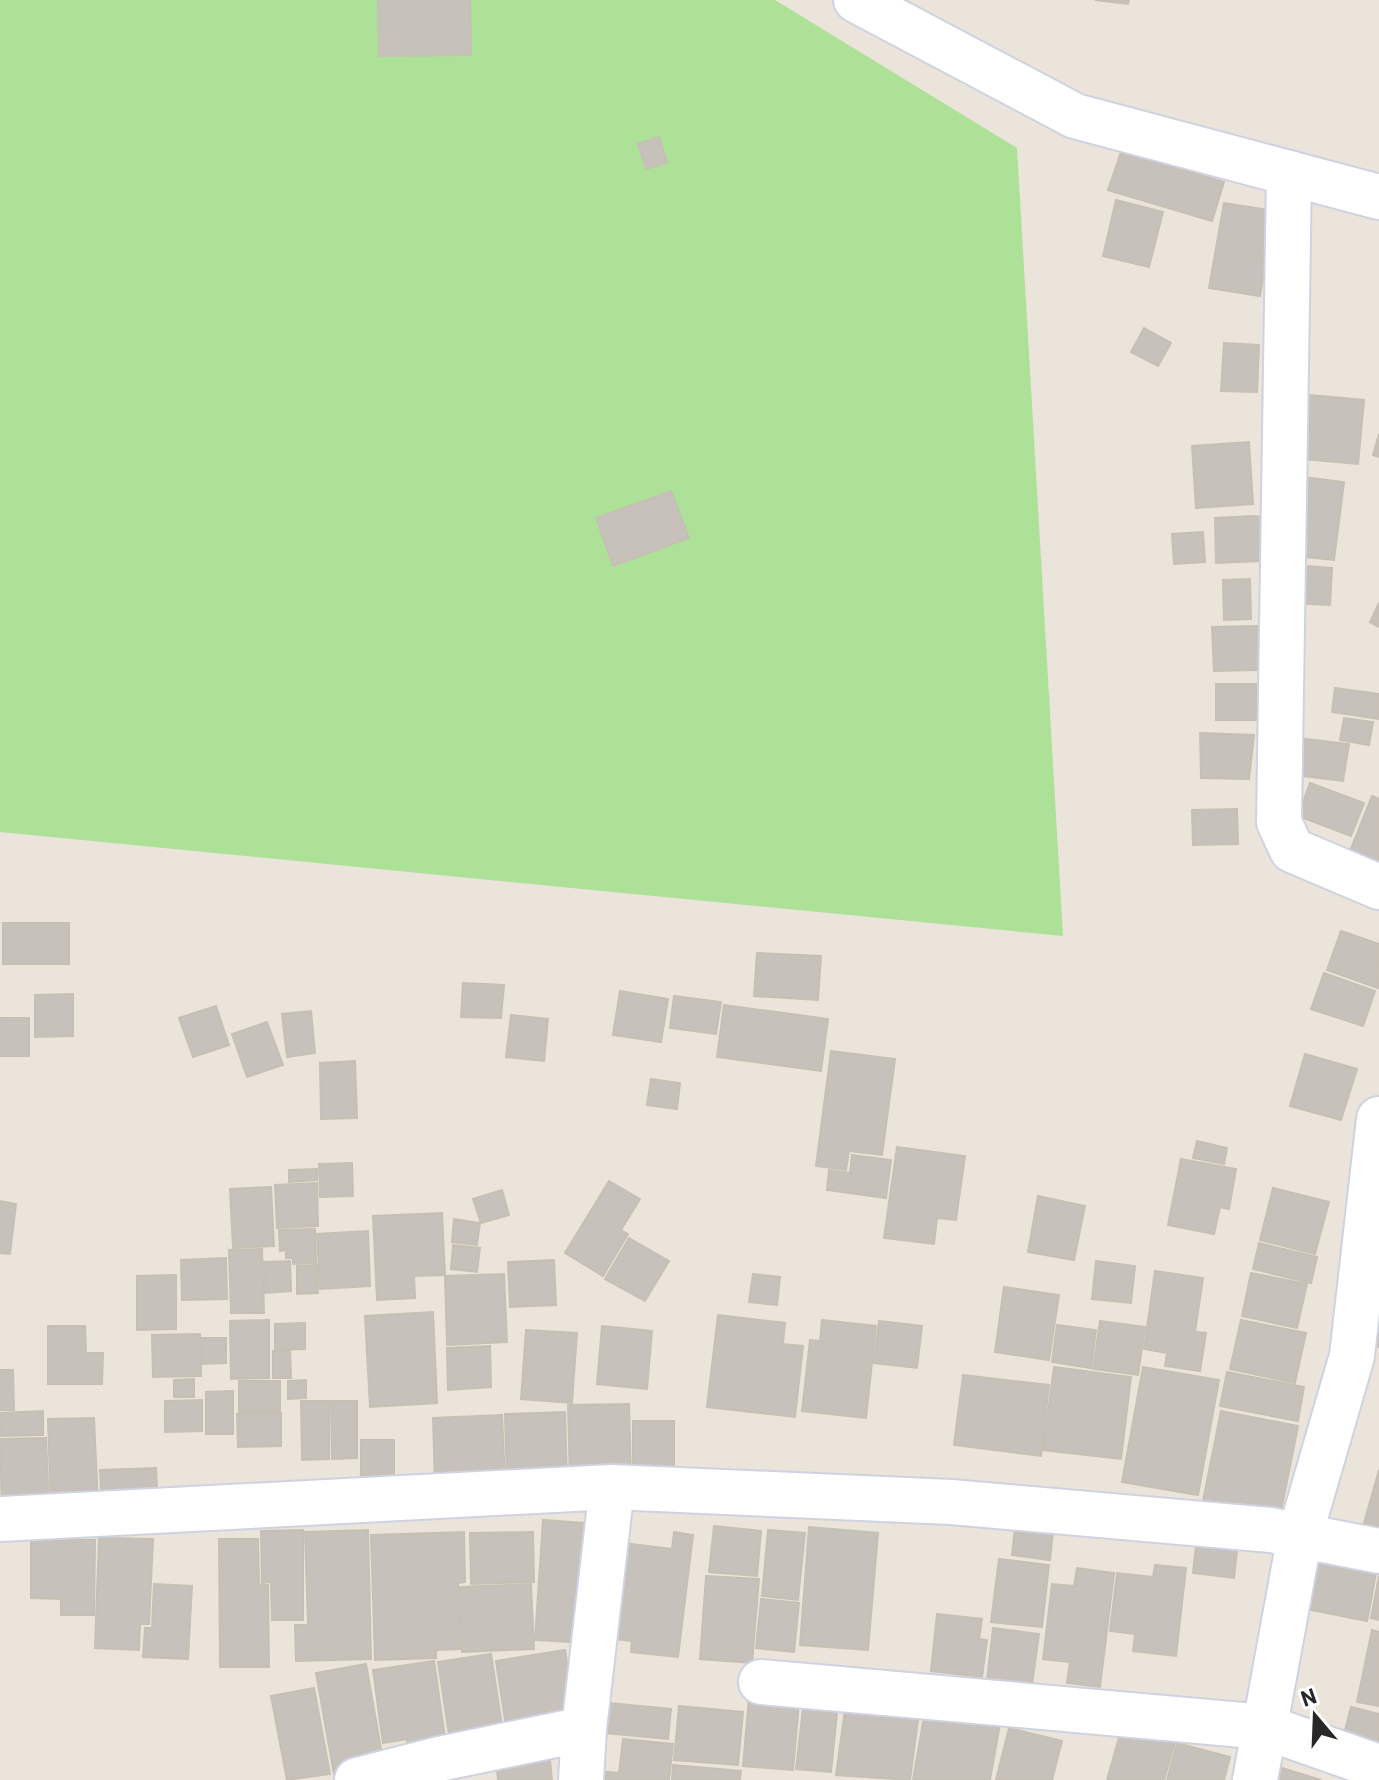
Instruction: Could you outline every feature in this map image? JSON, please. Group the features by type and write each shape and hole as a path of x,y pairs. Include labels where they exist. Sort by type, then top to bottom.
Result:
{"street":[{"path":"856,0 1075,116 1379,197"},
{"path":"1289,173 1279,822 1292,850 1379,887"},
{"path":"1255,1780 1300,1535 1352,1356 1379,1119"},
{"path":"581,1780 612,1487"},
{"path":"0,1519 612,1487 951,1502 1300,1535 1379,1551"},
{"path":"761,1682 1265,1727 1379,1767"},
{"path":"357,1780 439,1759 584,1729"}],"green space":[{"path":"0,0 775,0 1017,148 1063,936 0,832"}],"building":[{"path":"378,0 470,0 471,55 379,56"},
{"path":"1095,0 1129,0 1128,4"},
{"path":"659,137 667,162 646,169 638,144"},
{"path":"1121,152 1224,182 1212,221 1108,190"},
{"path":"1116,200 1163,212 1149,267 1103,256"},
{"path":"1224,203 1275,211 1260,296 1209,288"},
{"path":"1144,328 1171,343 1158,366 1131,352"},
{"path":"1224,343 1259,345 1257,392 1221,391"},
{"path":"1298,394 1364,400 1358,464 1292,458"},
{"path":"1379,434 1379,457 1373,455"},
{"path":"1249,442 1253,504 1196,508 1192,446"},
{"path":"1295,476 1344,482 1334,560 1285,555"},
{"path":"671,491 689,538 613,566 596,518"},
{"path":"1261,517 1262,561 1216,563 1215,518"},
{"path":"1203,532 1205,562 1174,564 1172,534"},
{"path":"1291,565 1332,568 1330,605 1289,603"},
{"path":"1250,579 1251,619 1224,620 1223,580"},
{"path":"1379,603 1379,627 1370,622"},
{"path":"1258,626 1258,670 1214,671 1212,627"},
{"path":"1216,684 1256,684 1257,720 1216,720"},
{"path":"1335,688 1379,694 1379,719 1332,712"},
{"path":"1344,718 1373,722 1369,745 1340,740"},
{"path":"1200,733 1254,735 1249,779 1201,778"},
{"path":"1289,737 1349,744 1343,781 1285,774"},
{"path":"1310,783 1364,803 1351,836 1298,816"},
{"path":"1372,796 1379,799 1379,862 1350,851"},
{"path":"1237,809 1238,844 1193,845 1192,810"},
{"path":"3,923 69,923 69,964 3,964"},
{"path":"1341,931 1379,944 1378,988 1327,970"},
{"path":"757,953 821,956 818,1000 754,996"},
{"path":"1324,973 1375,991 1363,1026 1311,1009"},
{"path":"463,983 504,985 501,1018 461,1017"},
{"path":"620,991 668,999 661,1042 613,1035"},
{"path":"73,994 73,1036 35,1037 35,995"},
{"path":"674,996 721,1002 716,1034 670,1028"},
{"path":"724,1005 828,1019 821,1071 717,1057"},
{"path":"216,1006 229,1045 193,1057 179,1018"},
{"path":"311,1011 315,1053 287,1057 282,1014"},
{"path":"511,1015 548,1019 544,1061 506,1057"},
{"path":"0,1018 29,1018 29,1056 0,1056"},
{"path":"267,1022 283,1065 247,1077 232,1034"},
{"path":"831,1051 895,1059 882,1155 849,1151 846,1170 816,1166"},
{"path":"1305,1054 1357,1069 1341,1120 1290,1106"},
{"path":"355,1061 357,1118 321,1119 320,1063"},
{"path":"651,1079 680,1083 677,1109 647,1105"},
{"path":"1197,1141 1227,1148 1224,1164 1193,1158"},
{"path":"897,1147 965,1156 956,1220 937,1218 934,1244 884,1238"},
{"path":"852,1155 891,1160 886,1198 827,1190 829,1170 850,1173"},
{"path":"1181,1159 1236,1169 1229,1209 1220,1207 1214,1234 1168,1225"},
{"path":"352,1163 353,1196 320,1197 319,1164"},
{"path":"317,1169 317,1180 289,1182 289,1170"},
{"path":"609,1181 640,1199 621,1230 628,1234 603,1276 565,1253"},
{"path":"317,1183 318,1226 277,1228 275,1185"},
{"path":"271,1187 274,1246 233,1248 230,1189"},
{"path":"1273,1188 1329,1202 1315,1254 1260,1240"},
{"path":"502,1190 509,1215 481,1223 473,1199"},
{"path":"1038,1196 1085,1206 1074,1260 1028,1252"},
{"path":"0,1201 16,1204 10,1254 0,1253"},
{"path":"442,1213 445,1275 414,1276 415,1298 377,1300 373,1216"},
{"path":"454,1219 480,1223 477,1245 452,1242"},
{"path":"315,1229 316,1263 293,1264 293,1258 286,1258 286,1250 280,1251 279,1230"},
{"path":"368,1231 370,1286 320,1289 317,1234"},
{"path":"629,1238 669,1261 645,1301 605,1279"},
{"path":"1259,1243 1317,1257 1311,1283 1253,1269"},
{"path":"453,1245 480,1248 477,1272 451,1269"},
{"path":"262,1249 264,1313 231,1313 229,1250"},
{"path":"226,1258 227,1299 182,1300 181,1260"},
{"path":"554,1260 556,1305 510,1307 508,1262"},
{"path":"290,1261 291,1291 265,1293 264,1262"},
{"path":"1096,1261 1135,1266 1131,1303 1092,1299"},
{"path":"317,1265 318,1293 297,1294 297,1266"},
{"path":"1155,1271 1203,1278 1195,1332 1206,1333 1200,1371 1165,1366 1167,1353 1144,1349"},
{"path":"1251,1273 1307,1284 1297,1328 1242,1316"},
{"path":"504,1274 507,1342 447,1345 445,1276"},
{"path":"753,1274 780,1277 777,1305 749,1302"},
{"path":"176,1275 176,1329 137,1330 137,1276"},
{"path":"1004,1287 1059,1295 1049,1360 995,1352"},
{"path":"1379,1310 1379,1347 1369,1344"},
{"path":"433,1312 437,1403 370,1407 365,1316"},
{"path":"718,1315 785,1323 783,1344 803,1346 795,1417 707,1407"},
{"path":"269,1320 269,1378 231,1379 230,1321"},
{"path":"822,1320 876,1326 866,1418 802,1411 810,1340 820,1341"},
{"path":"1241,1320 1306,1333 1295,1383 1230,1369"},
{"path":"879,1321 922,1326 917,1368 874,1363"},
{"path":"1100,1321 1145,1327 1138,1375 1093,1369"},
{"path":"305,1323 305,1349 275,1350 275,1324"},
{"path":"1057,1325 1096,1330 1091,1368 1052,1362"},
{"path":"48,1326 85,1326 86,1353 103,1353 102,1384 48,1384"},
{"path":"602,1326 652,1331 647,1389 597,1384"},
{"path":"526,1330 577,1333 572,1403 521,1399"},
{"path":"200,1334 201,1376 153,1377 152,1335"},
{"path":"201,1338 226,1338 226,1363 202,1364"},
{"path":"490,1346 491,1387 448,1390 447,1348"},
{"path":"273,1351 290,1351 291,1378 273,1378"},
{"path":"1054,1367 1131,1377 1121,1459 1043,1450"},
{"path":"1143,1367 1219,1380 1198,1495 1122,1482"},
{"path":"0,1370 13,1370 14,1410 0,1410"},
{"path":"1227,1372 1304,1387 1298,1421 1220,1406"},
{"path":"963,1375 1049,1385 1041,1456 954,1445"},
{"path":"194,1379 194,1397 174,1397 174,1380"},
{"path":"306,1380 306,1398 288,1399 288,1381"},
{"path":"239,1381 280,1381 280,1412 239,1412"},
{"path":"233,1391 233,1434 206,1434 206,1392"},
{"path":"202,1400 202,1431 165,1432 165,1401"},
{"path":"301,1401 329,1401 329,1459 302,1460"},
{"path":"331,1401 357,1401 357,1458 332,1459"},
{"path":"629,1404 631,1479 570,1481 568,1405"},
{"path":"43,1411 43,1435 1,1436 0,1413"},
{"path":"1221,1411 1298,1426 1280,1516 1203,1501"},
{"path":"565,1412 567,1480 507,1482 505,1414"},
{"path":"281,1413 281,1446 238,1447 237,1414"},
{"path":"502,1415 505,1482 435,1485 433,1418"},
{"path":"94,1418 98,1504 51,1507 48,1419"},
{"path":"633,1421 674,1421 674,1480 633,1480"},
{"path":"46,1438 49,1509 2,1511 0,1439"},
{"path":"361,1440 394,1440 394,1487 361,1487"},
{"path":"156,1468 158,1508 102,1510 100,1470"},
{"path":"1379,1470 1379,1527 1364,1523"},
{"path":"543,1520 598,1524 590,1643 535,1640"},
{"path":"714,1526 761,1531 757,1576 709,1572"},
{"path":"809,1527 878,1533 868,1650 800,1645"},
{"path":"1015,1528 1053,1532 1050,1560 1012,1555"},
{"path":"303,1530 303,1620 272,1620 271,1582 262,1583 261,1531"},
{"path":"368,1530 371,1659 296,1661 295,1625 308,1625 305,1532"},
{"path":"768,1530 805,1533 798,1600 762,1596"},
{"path":"464,1532 465,1582 458,1583 460,1649 436,1650 436,1658 375,1660 371,1535"},
{"path":"533,1532 534,1582 471,1584 470,1533"},
{"path":"674,1532 693,1535 678,1657 631,1652 632,1641 605,1638 624,1543 672,1549"},
{"path":"99,1538 153,1539 149,1624 140,1624 139,1650 95,1648"},
{"path":"219,1539 258,1539 259,1585 268,1585 269,1667 220,1667"},
{"path":"31,1540 95,1540 94,1615 61,1615 61,1599 31,1598"},
{"path":"1196,1545 1237,1550 1234,1578 1193,1573"},
{"path":"1312,1551 1378,1563 1367,1621 1301,1608"},
{"path":"999,1559 1049,1565 1042,1627 991,1622"},
{"path":"1155,1565 1186,1568 1176,1656 1133,1651 1135,1634 1110,1631 1117,1573 1153,1577"},
{"path":"1077,1568 1114,1573 1100,1687 1067,1683 1070,1662 1043,1659 1052,1584 1074,1586"},
{"path":"706,1576 759,1579 752,1663 700,1659"},
{"path":"1379,1576 1379,1620 1371,1618"},
{"path":"154,1584 192,1586 188,1659 143,1657 145,1628 152,1628"},
{"path":"531,1584 534,1649 462,1652 460,1587"},
{"path":"761,1599 799,1603 794,1652 756,1648"},
{"path":"937,1614 982,1619 979,1639 987,1640 982,1677 931,1671"},
{"path":"993,1628 1039,1634 1032,1685 987,1680"},
{"path":"1372,1630 1379,1632 1379,1706 1357,1702"},
{"path":"565,1650 576,1722 507,1733 496,1661"},
{"path":"491,1654 504,1739 451,1747 438,1662"},
{"path":"434,1661 447,1752 410,1757 407,1739 383,1743 373,1670"},
{"path":"366,1664 384,1766 334,1774 316,1673"},
{"path":"750,1686 800,1691 793,1770 743,1766"},
{"path":"314,1688 330,1774 287,1780 271,1696"},
{"path":"805,1691 839,1694 831,1772 796,1769"},
{"path":"847,1695 920,1705 910,1780 836,1775"},
{"path":"598,1702 671,1709 668,1739 595,1732"},
{"path":"926,1705 1001,1718 990,1780 913,1780"},
{"path":"679,1706 743,1712 738,1765 674,1760"},
{"path":"1351,1707 1379,1714 1379,1759 1340,1750"},
{"path":"1122,1727 1175,1742 1164,1780 1107,1780"},
{"path":"1009,1728 1062,1741 1052,1780 996,1780"},
{"path":"623,1739 673,1744 669,1780 597,1780 598,1771 619,1773"},
{"path":"1177,1743 1230,1757 1224,1780 1167,1780"},
{"path":"549,1751 552,1780 498,1780 496,1757"},
{"path":"673,1765 741,1771 740,1780 672,1780"},
{"path":"1272,1765 1321,1780 1267,1780"}]}
